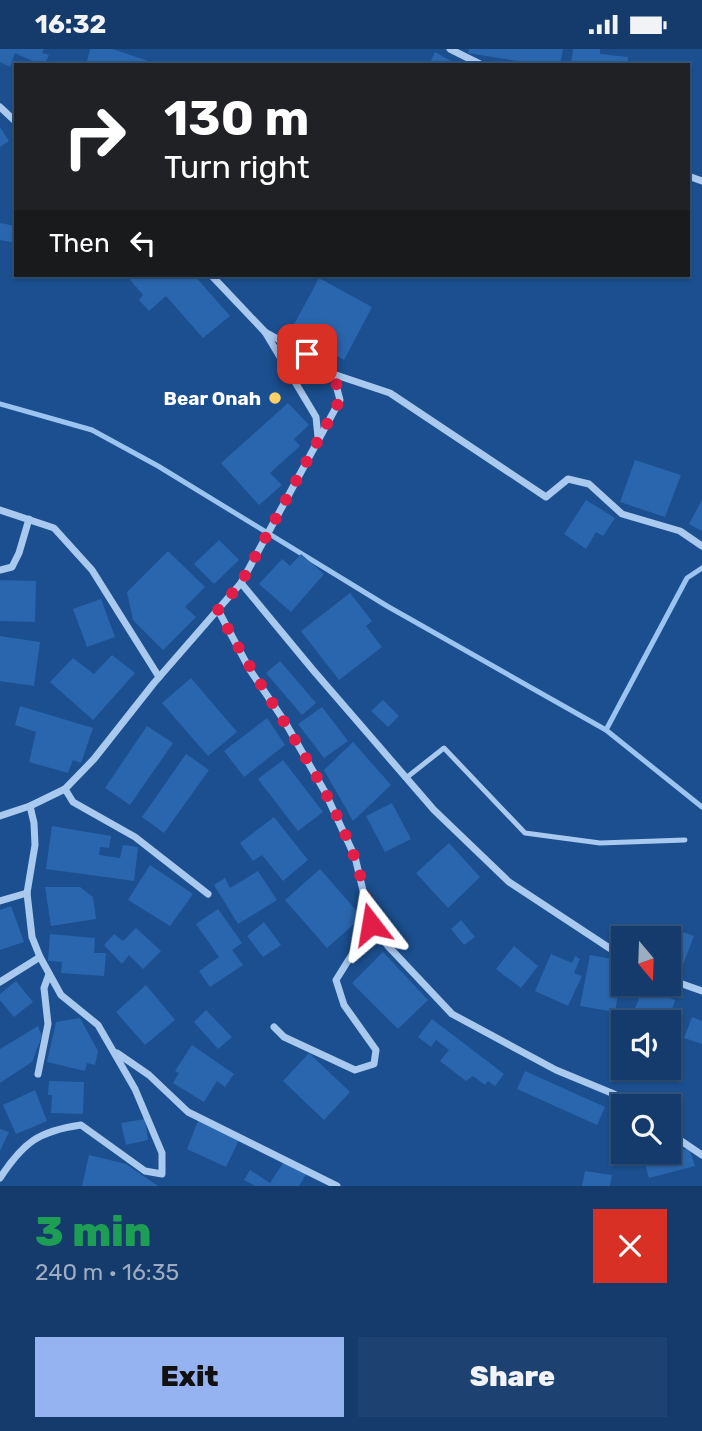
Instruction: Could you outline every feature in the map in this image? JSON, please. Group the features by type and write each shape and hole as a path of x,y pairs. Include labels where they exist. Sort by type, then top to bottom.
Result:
{"street":[{"path":"450,49 478,63"},
{"path":"0,107 14,120"},
{"path":"213,277 265,332 316,417 318,442"},
{"path":"265,332 323,364 333,374 390,393 546,497 568,479 589,484 622,514 680,531 702,545"},
{"path":"0,816 30,806 65,789 94,759 159,677 241,583 340,400 333,374"},
{"path":"0,510 54,527 92,570 159,677"},
{"path":"0,570 12,567 29,519"},
{"path":"241,583 434,810 509,882 611,949"},
{"path":"218,610 250,670 285,722 325,792 355,857 371,924 388,946 452,1014 556,1070 614,1094"},
{"path":"65,789 73,803 135,837 208,894"},
{"path":"0,1178 18,1151 36,1138 61,1128 81,1125 145,1171 162,1174 162,1153 135,1089 99,1025 61,995 32,937 27,893 35,845 30,806"},
{"path":"0,901 27,893"},
{"path":"274,1027 284,1037 355,1070 374,1064 376,1050 344,1005 336,980 371,924"},
{"path":"0,982 40,957"},
{"path":"38,1075 48,1024 44,988 50,974"},
{"path":"681,984 702,991"},
{"path":"113,1050 149,1075 188,1112 337,1186"},
{"path":"681,1141 702,1156"}],"lane":[{"path":"406,778 444,748 525,834 600,843 685,840"}],"building":[{"path":"0,49 44,49 42,53 49,55 45,63 37,63 15,53 10,67 0,62"},
{"path":"90,49 113,49 148,61 148,63 86,63"},
{"path":"469,49 563,49 560,63 530,63 468,53"},
{"path":"573,49 600,49 600,54 628,57 627,63 571,63"},
{"path":"435,52 454,63 430,63"},
{"path":"0,127 9,141 0,147"},
{"path":"0,223 14,226 14,243 0,240"},
{"path":"128,277 196,277 230,316 203,338 166,296 149,311 139,300 143,295"},
{"path":"319,278 372,307 344,360 291,330"},
{"path":"288,403 309,425 294,439 300,446 270,473 282,485 259,505 221,463"},
{"path":"635,460 681,475 665,517 620,502"},
{"path":"586,500 615,518 603,536 596,532 586,549 564,534"},
{"path":"702,500 702,531 689,524"},
{"path":"219,540 239,560 214,584 194,564"},
{"path":"168,551 205,587 185,607 196,617 163,650 133,620 127,592"},
{"path":"301,554 324,574 291,612 259,584 282,559 290,566"},
{"path":"0,580 36,581 35,622 0,621"},
{"path":"350,593 372,621 366,626 382,647 339,680 301,631"},
{"path":"101,599 115,637 87,647 73,609"},
{"path":"0,636 40,642 34,686 0,681"},
{"path":"112,655 135,673 93,720 50,682 73,658 94,674"},
{"path":"280,661 316,703 302,715 266,673"},
{"path":"191,678 237,732 208,756 162,703"},
{"path":"383,700 399,716 388,727 371,711"},
{"path":"20,706 93,728 81,763 73,760 68,773 29,762 36,732 15,725"},
{"path":"322,707 348,741 324,758 298,724"},
{"path":"267,718 285,745 244,777 224,751"},
{"path":"147,726 173,743 130,805 105,788"},
{"path":"353,742 391,785 353,821 324,770"},
{"path":"186,754 209,770 164,833 142,817"},
{"path":"283,760 323,812 298,831 258,779"},
{"path":"392,803 411,839 385,852 366,816"},
{"path":"274,817 308,860 283,881 262,855 253,861 240,843"},
{"path":"52,826 111,836 109,848 100,847 99,855 120,858 123,845 138,847 134,881 46,869"},
{"path":"449,843 480,877 448,908 416,873"},
{"path":"150,865 193,894 170,926 128,900"},
{"path":"320,869 362,917 327,948 285,900"},
{"path":"258,871 277,900 238,924 214,885 225,878 230,888"},
{"path":"45,887 80,887 93,897 96,919 51,926"},
{"path":"11,906 24,942 0,950 0,910"},
{"path":"218,909 242,943 232,950 243,965 210,987 199,971 219,957 196,924"},
{"path":"461,920 475,937 464,945 451,929"},
{"path":"264,922 281,945 263,957 247,936"},
{"path":"136,928 161,951 143,969 129,955 122,964 104,945 114,934 123,941"},
{"path":"681,932 694,936 681,967"},
{"path":"50,934 95,938 94,953 106,953 104,976 61,973 62,962 48,961"},
{"path":"514,946 538,966 521,988 496,969"},
{"path":"383,952 428,1000 398,1029 352,983"},
{"path":"551,954 572,963 575,956 580,959 574,973 582,976 568,1006 535,991"},
{"path":"590,955 611,959 611,996 618,996 615,1010 580,1006"},
{"path":"16,981 33,1002 14,1017 0,1000 0,994"},
{"path":"146,985 175,1020 145,1045 116,1012"},
{"path":"640,996 664,996 675,1000 672,1010 634,1010"},
{"path":"206,1010 232,1037 218,1049 194,1022"},
{"path":"692,1017 702,1021 702,1044 684,1038"},
{"path":"80,1018 98,1051 95,1065 87,1063 85,1071 47,1062 56,1022"},
{"path":"432,1019 504,1074 495,1086 488,1081 485,1085 473,1076 466,1081 440,1061 449,1050 436,1040 431,1047 418,1037"},
{"path":"38,1026 42,1036 32,1062 0,1083 0,1049"},
{"path":"192,1045 234,1074 225,1087 217,1081 204,1102 173,1083 179,1073 175,1071"},
{"path":"309,1053 350,1092 324,1120 283,1081"},
{"path":"525,1071 605,1107 597,1125 517,1089"},
{"path":"49,1081 84,1082 83,1114 51,1113 52,1095 48,1095"},
{"path":"35,1090 47,1121 16,1134 3,1105"},
{"path":"145,1119 148,1140 126,1145 121,1123"},
{"path":"198,1121 239,1140 226,1167 187,1149"},
{"path":"0,1129 9,1132 0,1151"},
{"path":"689,1148 695,1166 649,1178 645,1164 681,1164 681,1150"},
{"path":"89,1155 126,1164 158,1186 82,1186"},
{"path":"285,1160 307,1173 299,1186 255,1186 244,1180 250,1170 270,1183"},
{"path":"585,1171 612,1175 610,1186 582,1186"}],"waterway":[{"path":"0,404 92,430 158,466 387,606 606,730 702,807"},
{"path":"606,730 687,578 702,568"}],"place":[{"name":"Bear Onah","path":"275,398"}],"route":[{"path":"307,354 333,374 340,400 241,583 218,610 250,670 285,722 325,792 355,857 371,924"}]}
